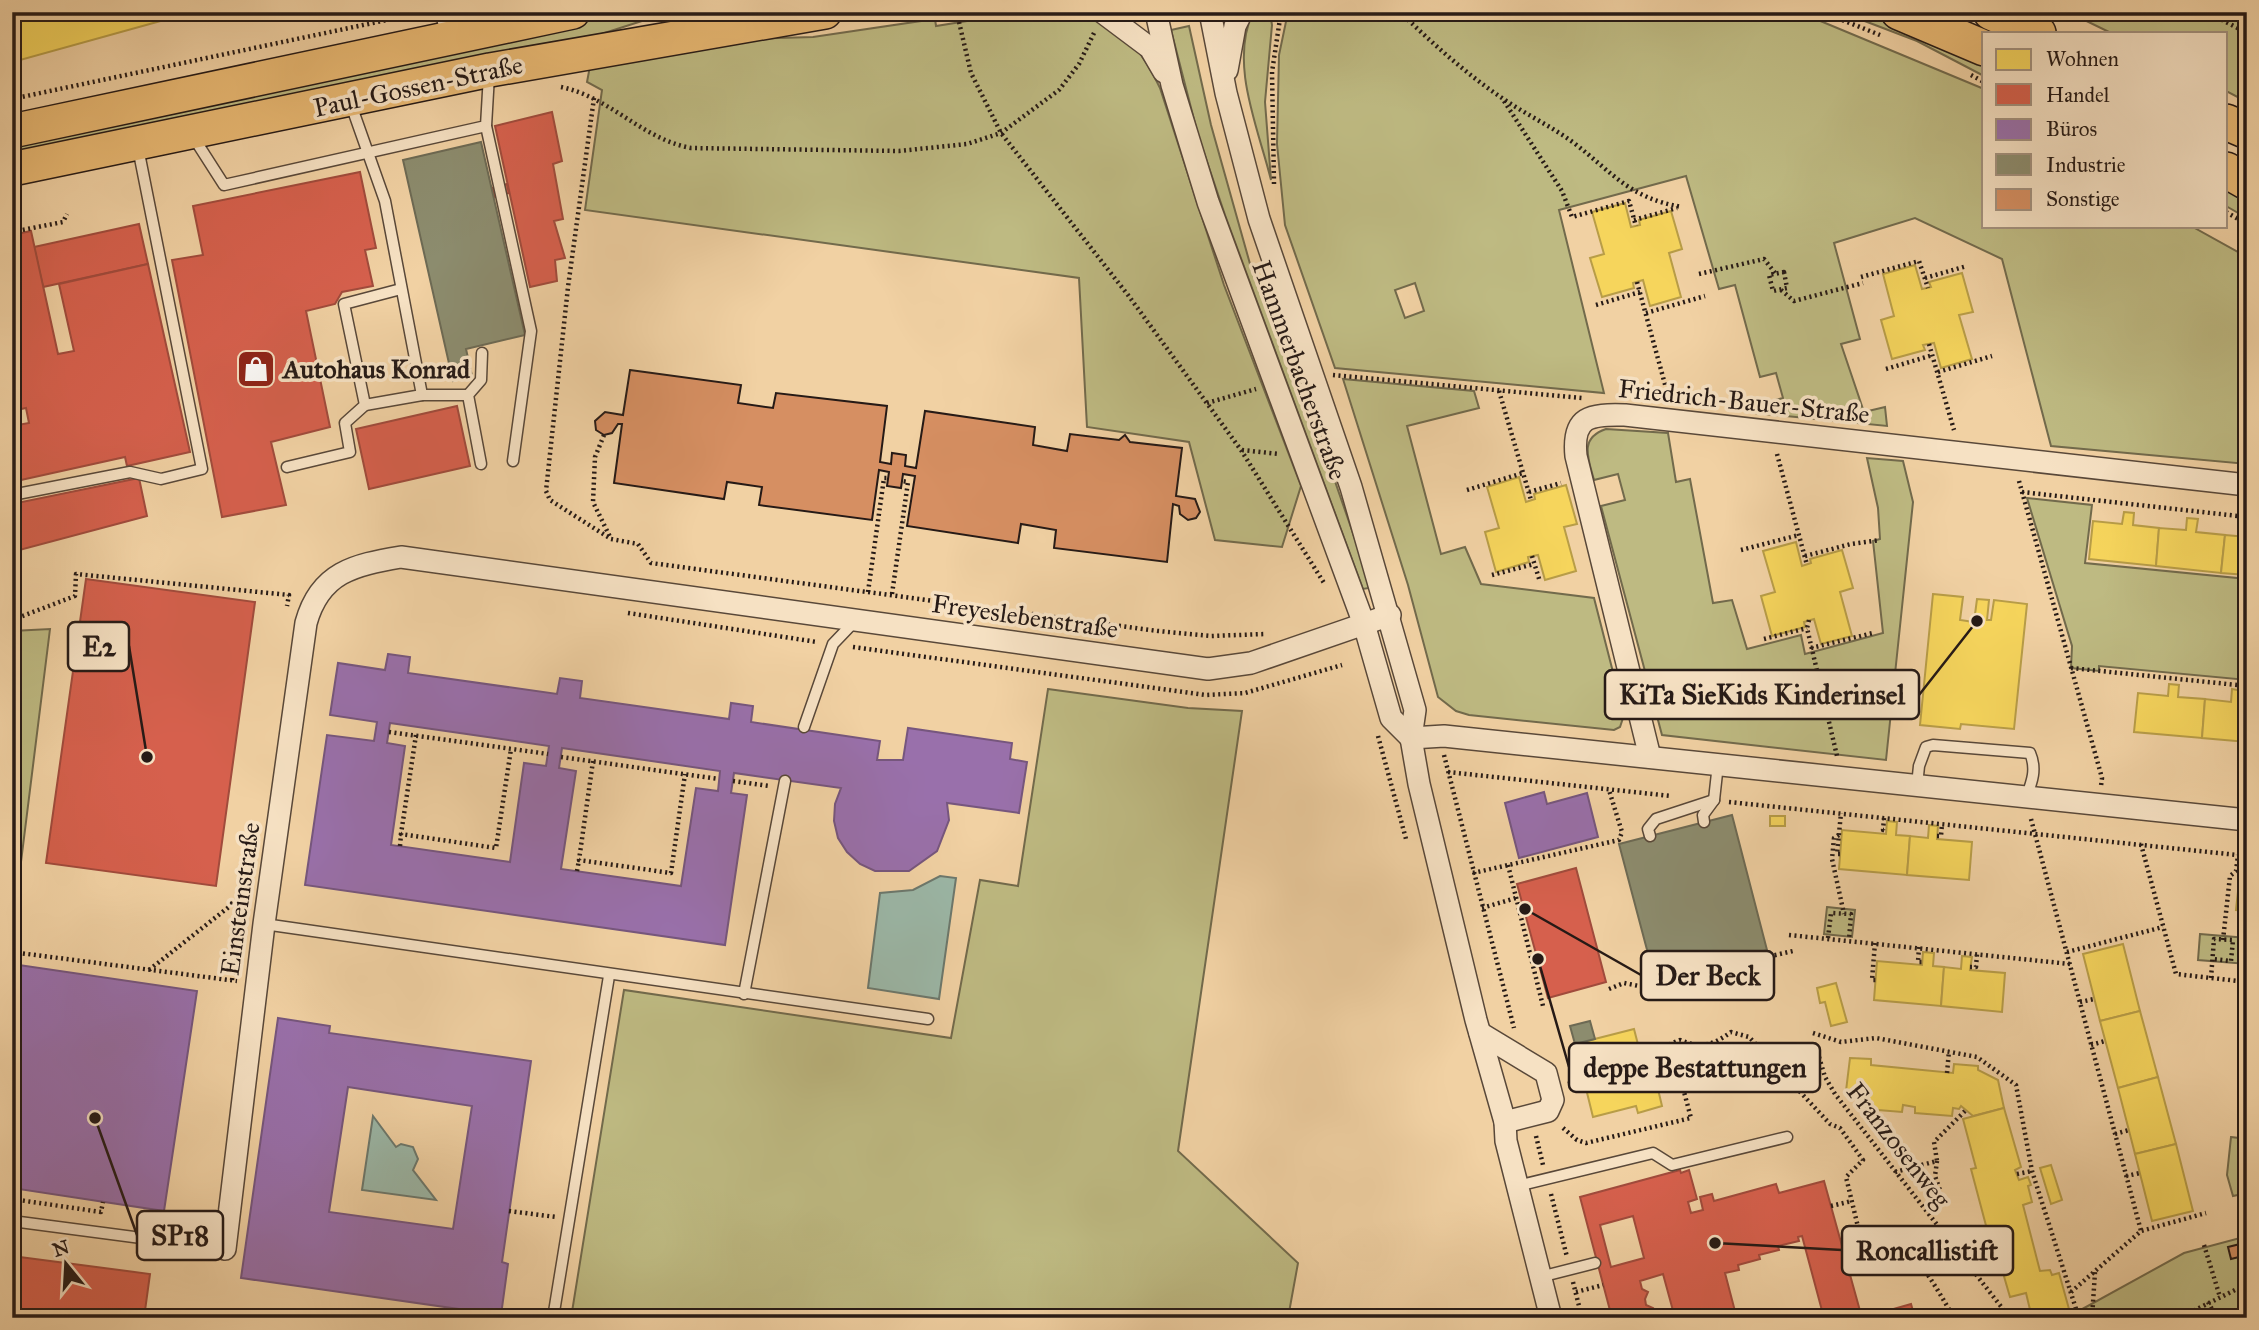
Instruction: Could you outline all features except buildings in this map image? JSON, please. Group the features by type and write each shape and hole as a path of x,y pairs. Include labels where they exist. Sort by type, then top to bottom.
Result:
{"highway":[{"path":"1899,12 1982,47"},
{"path":"1991,12 2036,32"},
{"path":"2228,122 2247,131"},
{"path":"2228,171 2247,182"}],"main road":[{"name":"Paul-Gossen-Straße","path":"12,131 450,25 573,12"},
{"name":"Paul-Gossen-Straße","path":"12,169 490,71 825,12"}],"street":[{"path":"1102,12 1150,48 1172,85"},
{"name":"Hammerbacherstraße","path":"1156,12 1172,85 1208,202 1275,383 1355,627 1391,718 1411,738"},
{"name":"Hammerbacherstraße","path":"1210,12 1226,93 1259,219 1351,487 1390,615 1415,710 1411,738 1419,784 1480,1034 1505,1122 1506,1142 1551,1318"},
{"name":"Hammerbacherstraße","path":"1226,93 1228,56 1235,26 1242,12"},
{"name":"Friedrich-Bauer-Straße","path":"1650,757 1581,477 1574,443 1581,422 1605,414 1675,420 2247,485"},
{"name":"Einsteinstraße","path":"225,1248 264,924 306,622 319,590 344,573 368,563 401,557 646,591"},
{"name":"Freyeslebenstraße","path":"646,591 1208,668 1251,663 1390,615"},
{"path":"1411,738 1439,736 2247,820"},
{"path":"1480,1034 1546,1073 1553,1100 1548,1111 1505,1122"}],"lane":[{"path":"490,71 486,126 531,331 513,461"},
{"path":"349,100 385,201 422,395"},
{"path":"190,133 224,185 486,126"},
{"path":"12,495 130,472 161,478 202,469 137,144"},
{"path":"365,405 344,304 401,289"},
{"path":"288,467 350,452 345,423 365,405 422,395 468,395 481,380 482,353"},
{"path":"468,395 481,464"},
{"path":"804,727 833,644 855,621"},
{"path":"1917,785 1926,747 1933,745 2030,752 2034,762 2034,778 2026,798"},
{"path":"1704,822 1703,815 1714,800 1718,764"},
{"path":"744,994 784,785"},
{"path":"1650,836 1648,829 1656,819 1714,800"},
{"path":"264,924 609,976 928,1019"},
{"path":"553,1318 609,976"},
{"path":"1517,1186 1653,1153 1672,1165 1787,1137"},
{"path":"12,1221 225,1248"},
{"path":"1541,1277 1595,1263"}],"path":[{"path":"12,99 425,12"},
{"path":"1275,194 1272,72 1282,12"},
{"path":"1400,12 1502,99 1532,114 1575,144 1609,175 1652,202 1682,207 1635,223 1629,201 1573,216 1562,191 1502,99"},
{"path":"2207,12 2247,33"},
{"path":"960,22 971,73 1001,133 1207,403 1282,511 1337,605 1355,627"},
{"path":"1089,43 1079,64 1059,90 1001,133 945,149 691,148 656,137 594,98 568,288 545,491 550,500 611,538 638,544 651,563 1198,635 1247,636 1277,632"},
{"path":"2228,213 2247,223"},
{"path":"12,232 63,222 67,214"},
{"path":"1699,274 1764,259 1776,274"},
{"path":"1781,289 1794,301 1919,261 1928,288"},
{"path":"1925,278 1967,267"},
{"path":"1784,272 1787,288 1773,291 1769,275 1776,274 1784,272"},
{"path":"1637,282 1675,420"},
{"path":"1596,305 1640,292"},
{"path":"1646,313 1705,296"},
{"path":"1930,344 1961,453"},
{"path":"1886,369 1933,355"},
{"path":"1938,372 1992,356"},
{"path":"1311,373 1594,400"},
{"path":"1207,403 1275,383"},
{"path":"1499,391 1531,500"},
{"path":"1771,431 1807,565"},
{"path":"604,435 595,457 593,502 611,538"},
{"path":"2013,458 2102,778 2101,804"},
{"path":"1467,490 1523,473"},
{"path":"1529,492 1581,477"},
{"path":"868,592 884,478 888,478"},
{"path":"892,594 908,482 902,481"},
{"path":"2022,492 2247,517"},
{"path":"1741,550 1799,536"},
{"path":"1805,556 1880,540"},
{"path":"1532,556 1540,582"},
{"path":"1492,575 1534,564"},
{"path":"12,620 75,596 76,574 289,595 287,609"},
{"path":"1809,620 1807,628 1811,648 1842,777"},
{"path":"1764,639 1807,628"},
{"path":"1811,648 1873,633"},
{"path":"2071,668 2247,686"},
{"path":"1375,726 1405,839"},
{"path":"389,732 548,754"},
{"path":"400,846 416,735"},
{"path":"1439,736 1521,1059"},
{"path":"401,834 496,848 511,749"},
{"path":"561,757 719,779"},
{"path":"577,872 593,761"},
{"path":"1448,772 2247,856"},
{"path":"579,860 671,873 685,774"},
{"path":"733,781 784,785"},
{"path":"1474,873 1619,840 1622,832 1609,790"},
{"path":"2026,798 2141,1231"},
{"path":"1840,855 1837,854 1841,813"},
{"path":"1884,818 1883,830 1886,830"},
{"path":"1937,836 1941,836 1942,824"},
{"path":"1839,835 1833,838 1832,859 1844,914"},
{"path":"2141,844 2176,974 2247,982"},
{"path":"2223,940 2230,876 2236,872 2238,855"},
{"path":"1508,865 1543,1006"},
{"path":"149,970 244,895 246,883"},
{"path":"1482,908 1516,898"},
{"path":"1828,939 1831,913 1851,914 1849,940"},
{"path":"2067,952 2163,927"},
{"path":"1789,935 2070,964"},
{"path":"2211,978 2214,939 2233,940 2231,961 2213,959"},
{"path":"1875,943 1872,980 1876,980"},
{"path":"1919,947 1917,961 1923,962"},
{"path":"1609,989 1624,983 1639,986 1793,951"},
{"path":"12,952 257,982"},
{"path":"1970,967 1976,967 1977,954"},
{"path":"2080,1002 2094,999"},
{"path":"1813,1033 1841,1042 1875,1038 1977,1057 2016,1085 2032,1171 2078,1315 2057,1318"},
{"path":"2091,1045 2105,1041"},
{"path":"1947,1073 1949,1052"},
{"name":"Franzosenweg","path":"1819,1057 1825,1077 1835,1094 2010,1318"},
{"path":"1567,1084 1584,1080"},
{"path":"1941,1193 1935,1176 1937,1161 1934,1142 1966,1110"},
{"path":"1531,1115 1582,1318"},
{"path":"2115,1134 2129,1130"},
{"path":"1895,1172 1937,1161"},
{"path":"2019,1172 2032,1171"},
{"path":"2126,1176 2140,1173"},
{"path":"12,1199 101,1212 103,1202"},
{"path":"1831,1206 1852,1202"},
{"path":"509,1211 568,1218"},
{"path":"2071,1292 2141,1231 2206,1213"},
{"path":"2204,1245 2220,1297"},
{"path":"2092,1318 2095,1271"},
{"path":"2179,1318 2247,1284"},
{"path":"1576,1292 1604,1285"},
{"path":"2208,1303 2217,1318"}],"shaded area":[{"path":"1065,10 1100,17 1122,32 1155,77 1224,285 1301,486 1282,547 1215,540 1189,442 1087,427 1079,278 585,210 602,90 587,82 590,66 747,39 813,37 935,19 936,26 986,18 985,12"},
{"path":"622,12 670,12 592,37 12,155 12,144 493,44"},
{"path":"1253,12 1270,12 1272,25 1265,102 1271,180 1253,117 1245,74 1246,32"},
{"path":"1288,12 1788,12 1818,20 1982,88 1982,228 2195,228 2247,257 2247,464 2051,446 2002,259 1915,218 1834,243 1860,339 1841,344 1864,412 1885,407 1887,426 1755,413 1753,406 1783,398 1776,373 1760,377 1735,285 1719,289 1686,176 1559,210 1604,393 1335,368 1285,225 1277,144 1279,55","holes":["1415,283 1424,311 1405,318 1395,290"]},
{"path":"1841,12 1861,12 1982,60 1982,75 1917,41"},
{"path":"2068,12 2247,12 2247,102 2228,92 2228,32 2109,32"},
{"path":"1189,26 1211,125 1252,271 1284,334 1365,568 1369,588 1363,589 1198,135 1171,30"},
{"path":"2228,186 2247,196 2247,218 2228,207"},
{"path":"1343,379 1474,391 1479,408 1407,426 1441,554 1465,547 1481,584 1594,598 1624,715 1620,727 1614,730 1469,715 1456,711 1438,697 1408,585"},
{"path":"1606,429 1668,433 1676,482 1690,479 1713,603 1732,600 1747,649 1801,635 1805,654 1883,633 1873,541 1880,539 1878,508 1867,458 1903,461 1913,502 1886,760 1662,735 1601,506 1625,500 1618,474 1594,480 1588,457 1592,438"},
{"path":"2027,498 2092,505 2085,563 2247,579 2247,680 2099,666 2099,671 2071,668 2072,646"},
{"path":"50,629 21,862 12,861 12,631"},
{"path":"1048,689 1188,708 1242,711 1178,1151 1298,1263 1288,1318 571,1318 624,990 951,1038 980,880 1018,886"},
{"path":"940,876 956,878 939,999 868,988 880,893 913,890"},
{"path":"1827,907 1855,910 1852,937 1824,934"},
{"path":"2200,934 2247,938 2247,964 2198,960"},
{"path":"373,1116 396,1147 401,1144 413,1147 418,1159 413,1170 436,1200 362,1190"},
{"path":"2231,1137 2247,1139 2247,1193 2233,1196 2227,1175"},
{"path":"2247,1220 2247,1318 2066,1318 2184,1253 2244,1237"}],"place":[{"name":"Autohaus Konrad","path":"256,369"},
{"name":"KiTa SieKids Kinderinsel","path":"1977,621"},
{"name":"E2","path":"147,757"},
{"name":"Der Beck","path":"1525,909"},
{"name":"deppe Bestattungen","path":"1538,959"},
{"name":"SP18","path":"95,1118"},
{"name":"Roncallistift","path":"1715,1243"}]}
